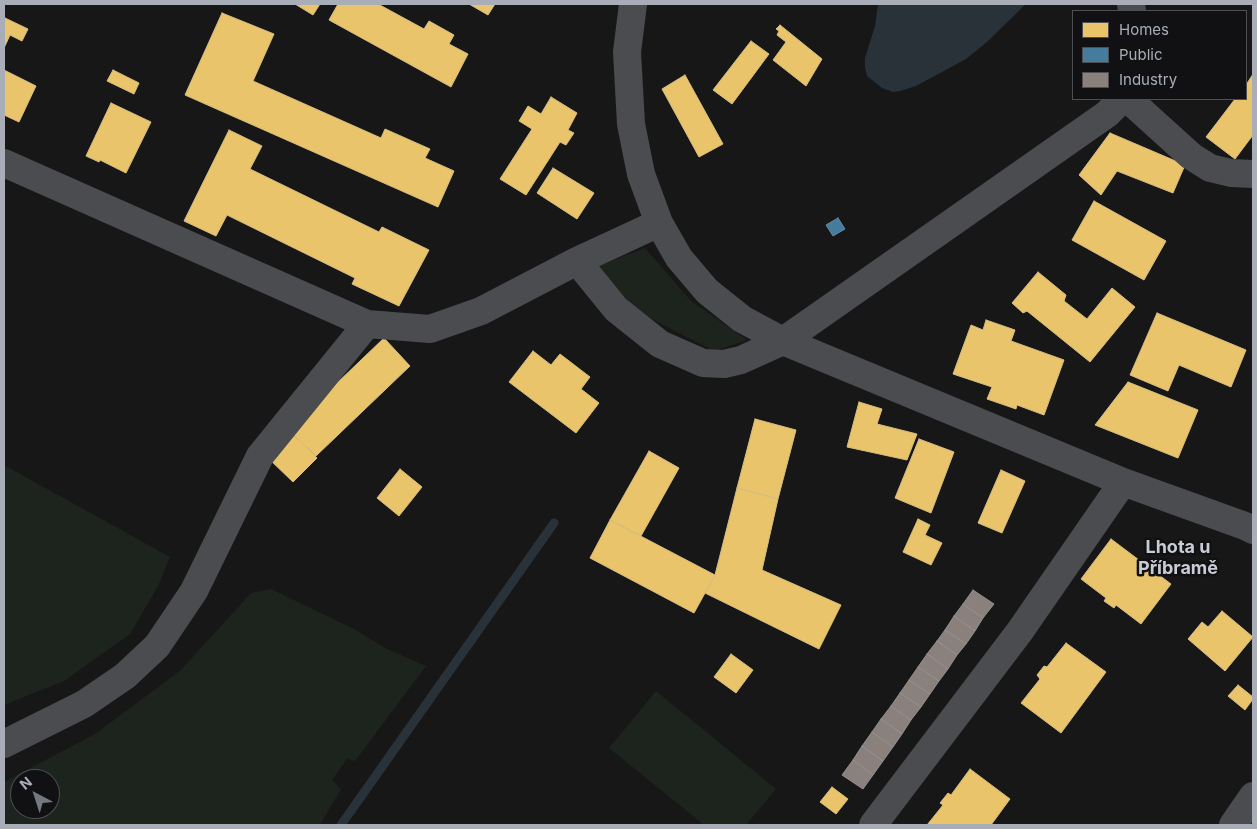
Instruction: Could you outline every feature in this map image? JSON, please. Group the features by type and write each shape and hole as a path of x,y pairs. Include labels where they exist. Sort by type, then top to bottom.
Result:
{"street":[{"path":"633,4 627,52 631,124 641,174 659,223 679,258 707,291 742,319 783,341 1123,482 1253,530"},
{"path":"577,260 616,308 660,344 704,363 724,364 741,360 783,341 1107,114 1121,100"},
{"path":"1129,100 1191,156 1210,168 1232,173 1253,174"},
{"path":"4,162 368,324 430,329 481,311 577,260 659,223"},
{"path":"4,744 84,704 125,676 157,646 194,591 260,456 368,324"},
{"path":"873,825 1020,631 1123,482"},
{"path":"1233,825 1253,796"}],"shaded area":[{"path":"878,4 1026,4 987,42 966,59 916,86 893,92 882,88 867,76 865,67 865,58 875,26"},
{"path":"645,248 691,301 747,340 714,351 638,312 595,267"},
{"path":"4,465 170,557 158,586 130,634 64,681 4,705"},
{"path":"271,589 356,630 385,648 426,666 355,761 347,759 332,780 341,789 320,825 4,825 4,782 10,779 10,819 60,819 60,769 29,769 95,734 181,670 251,593"},
{"path":"656,691 776,789 746,825 704,825 609,748"}],"building: Homes":[{"path":"295,4 320,4 313,15"},
{"path":"338,4 378,4 424,29 429,21 454,35 449,44 468,54 451,87 329,20"},
{"path":"469,4 495,4 488,15"},
{"path":"222,13 274,34 253,81 381,138 385,129 430,149 425,158 454,171 438,207 185,95"},
{"path":"5,18 28,29 22,41 10,35 4,48"},
{"path":"780,25 822,59 806,86 773,60 786,42 777,35 779,31 776,29"},
{"path":"751,41 769,54 732,104 713,90"},
{"path":"4,70 36,86 19,122 4,115"},
{"path":"113,70 139,83 134,94 107,81"},
{"path":"1253,74 1253,135 1235,159 1206,137 1234,100 1247,100 1247,83"},
{"path":"685,75 723,144 699,157 662,89"},
{"path":"551,97 577,113 568,130 574,133 566,145 560,142 526,195 500,179 532,129 519,121 528,106 541,114"},
{"path":"111,103 151,122 126,173 100,160 99,162 86,156"},
{"path":"229,130 262,146 250,169 379,232 382,227 429,250 399,306 352,284 355,278 227,215 216,236 184,221"},
{"path":"1110,133 1185,165 1173,193 1117,171 1101,195 1079,175"},
{"path":"553,168 594,193 577,219 537,193"},
{"path":"1094,201 1166,241 1144,280 1072,240"},
{"path":"1038,272 1066,295 1064,301 1087,319 1112,288 1135,307 1090,362 1027,311 1023,313 1012,303"},
{"path":"1157,313 1246,350 1231,387 1179,365 1168,391 1130,375"},
{"path":"986,320 1015,330 1011,341 1064,360 1044,415 1017,405 1016,409 987,399 992,387 953,374 971,325 983,330"},
{"path":"384,338 410,366 316,456 288,430"},
{"path":"533,351 551,365 560,354 590,377 581,389 599,403 576,433 509,382"},
{"path":"1128,382 1198,410 1178,458 1095,425"},
{"path":"859,402 882,409 877,424 917,434 907,460 847,447"},
{"path":"755,419 796,430 778,499 737,488"},
{"path":"291,432 317,458 293,482 267,457"},
{"path":"919,439 954,452 931,513 895,498"},
{"path":"649,451 679,468 641,536 610,520"},
{"path":"400,469 422,487 399,516 377,498"},
{"path":"1001,470 1025,481 1002,533 978,523"},
{"path":"737,488 778,499 762,570 841,605 819,649 705,593 715,575"},
{"path":"918,519 930,525 925,535 942,543 931,565 903,552"},
{"path":"610,520 715,575 694,613 590,558"},
{"path":"1111,539 1171,584 1141,624 1116,605 1114,608 1104,601 1106,598 1081,579"},
{"path":"1222,611 1253,637 1225,671 1188,639 1202,622 1208,627"},
{"path":"1066,643 1106,672 1061,733 1021,703 1040,679 1037,675 1044,666 1047,667"},
{"path":"731,654 753,670 736,693 714,677"},
{"path":"1238,685 1253,697 1245,710 1228,696"},
{"path":"970,769 1010,799 991,825 927,825 943,805 940,803 948,793 951,795"},
{"path":"832,787 848,799 836,814 820,802"}],"building: Public":[{"path":"838,218 845,229 833,236 826,225"}],"building: Industry":[{"path":"973,590 994,604 983,618 963,604"},
{"path":"963,604 983,618 975,631 954,616"},
{"path":"954,616 975,631 966,644 945,630"},
{"path":"945,630 966,644 957,655 937,641"},
{"path":"937,641 957,655 948,669 927,654"},
{"path":"927,654 948,669 939,681 918,667"},
{"path":"918,667 939,681 930,694 909,680"},
{"path":"909,680 930,694 921,707 900,693"},
{"path":"900,693 921,707 911,720 891,706"},
{"path":"891,706 911,720 902,734 881,719"},
{"path":"881,719 902,734 893,747 872,732"},
{"path":"872,732 893,747 883,761 862,746"},
{"path":"862,746 883,761 873,775 853,760"},
{"path":"853,760 873,775 863,789 842,775"}],"waterway":[{"path":"341,825 554,523"}],"district":[{"name":"Lhota u Příbramě","path":"1178,558"}]}
